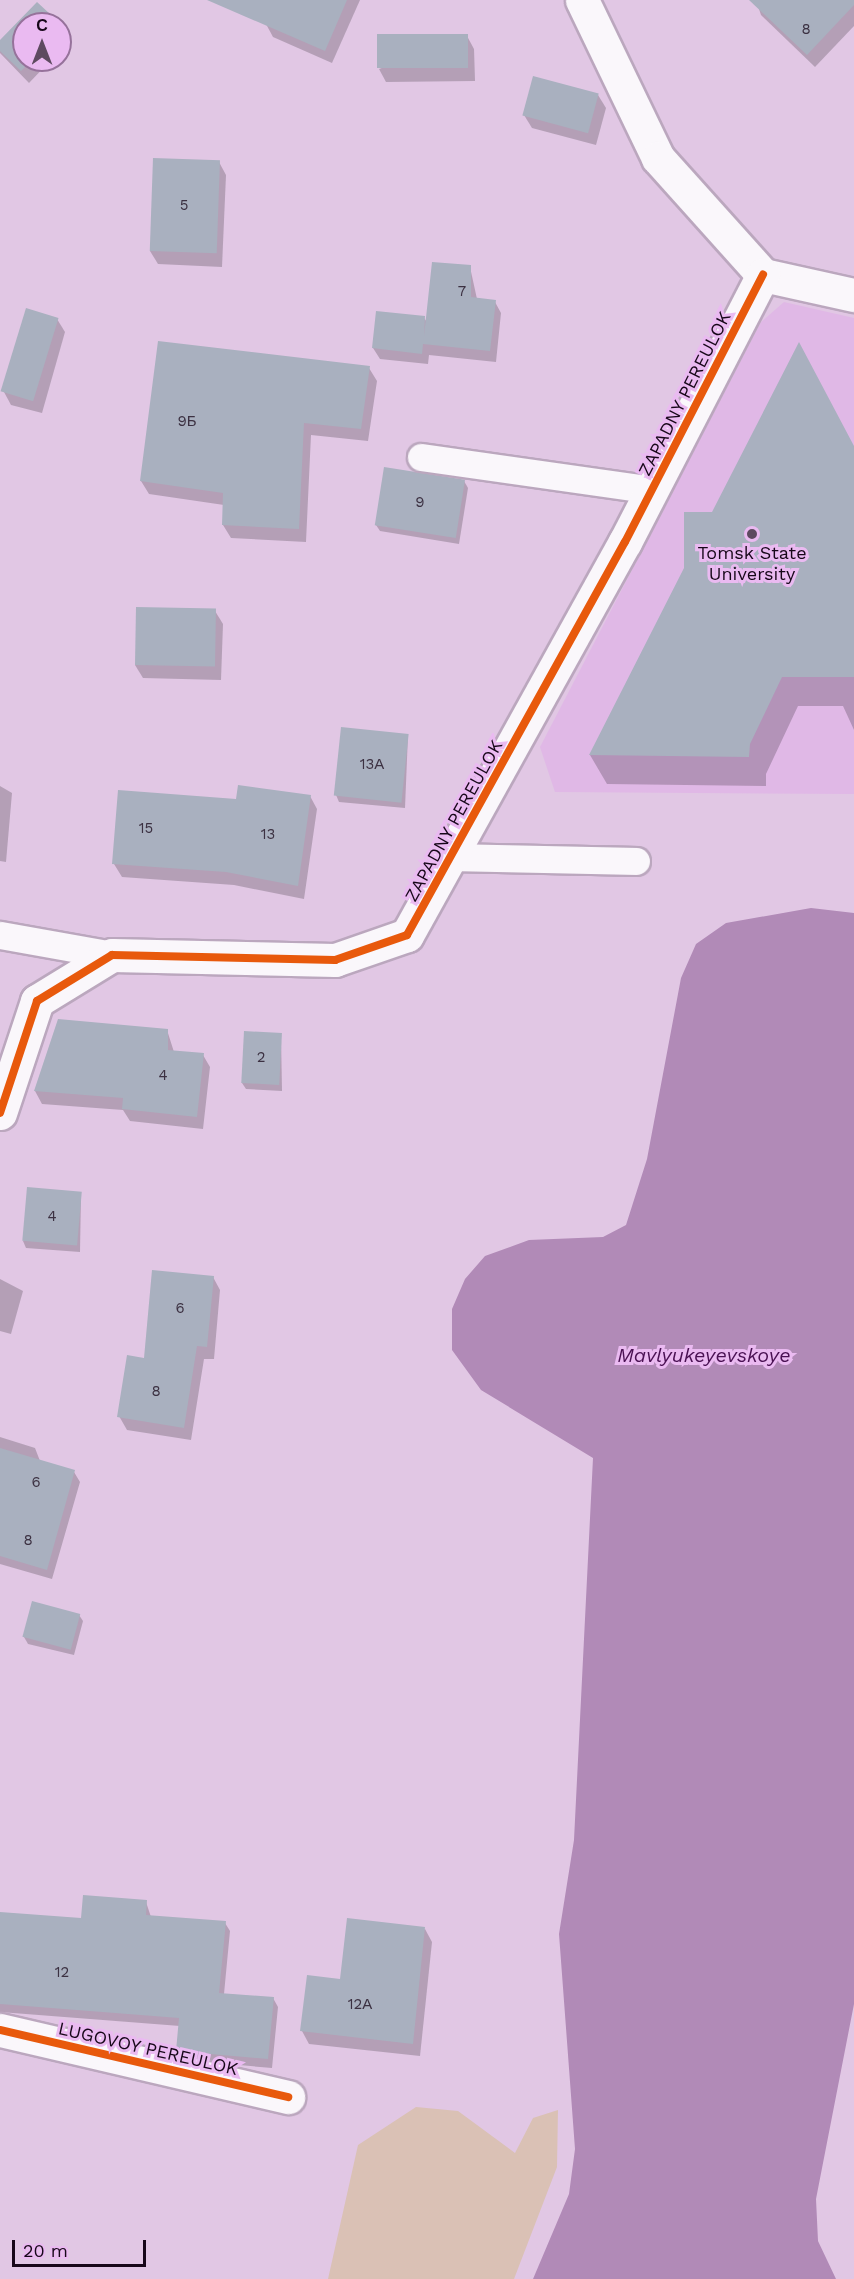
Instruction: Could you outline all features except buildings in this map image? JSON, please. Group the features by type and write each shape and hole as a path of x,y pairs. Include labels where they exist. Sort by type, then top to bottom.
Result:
{"street":[{"path":"582,0 658,158 764,275 854,295"},
{"name":"ZAPADNY PEREULOK","path":"112,955 335,960 407,935 652,490 764,275"},
{"path":"0,1113 37,1001 112,955"},
{"name":"LUGOVOY PEREULOK","path":"0,2030 288,2097"}],"lane":[{"path":"421,457 652,490"},
{"path":"451,857 636,861"},
{"path":"0,935 112,955"}],"shaded area":[{"name":"Tomsk State University","path":"784,302 854,318 854,794 555,792 540,747 761,322"},
{"path":"416,2107 458,2111 515,2153 533,2118 558,2110 557,2167 514,2279 328,2279 358,2145"}],"water":[{"name":"Mavlyukeyevskoye","path":"811,908 854,913 854,2004 816,2199 818,2241 836,2279 533,2279 569,2194 575,2149 559,1934 574,1840 593,1458 481,1390 452,1350 452,1309 465,1279 485,1256 529,1240 603,1237 626,1225 647,1159 681,978 696,944 726,923"}],"cycle path":[{"path":"0,1113 37,1001 112,955 335,960 407,935 625,542 763,275"},
{"path":"0,2030 288,2097"}],"place":[{"name":"Tomsk State University","path":"752,534"}]}
